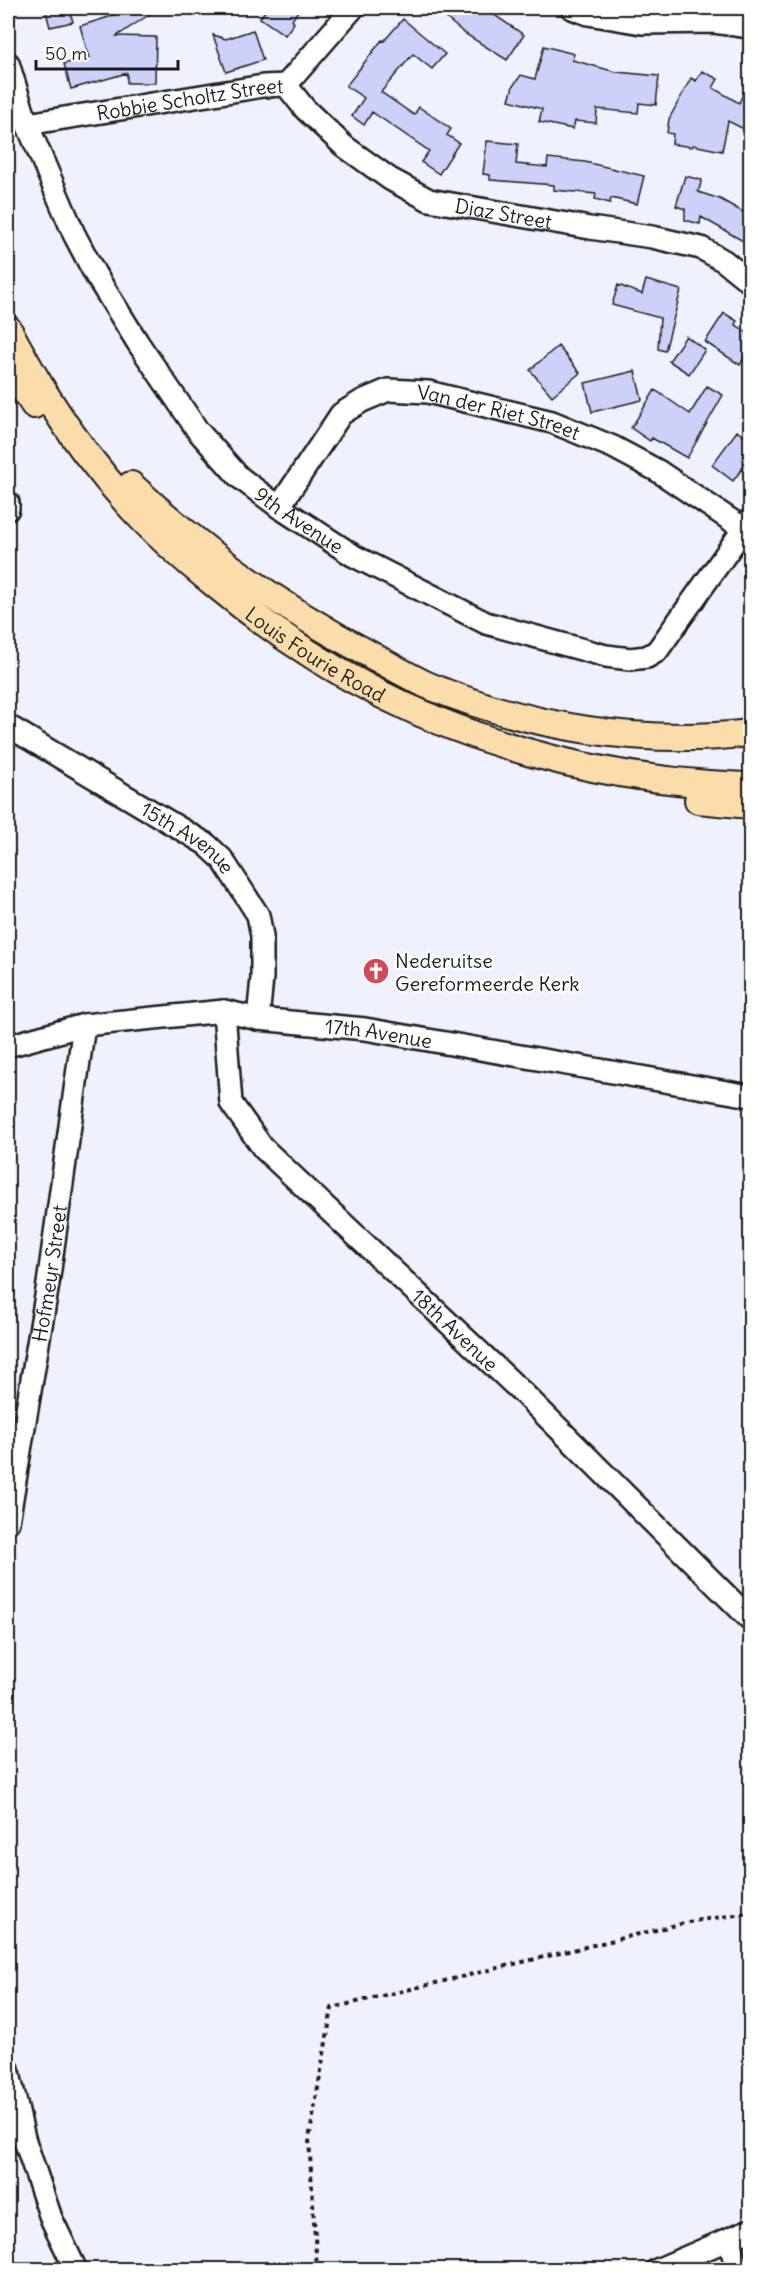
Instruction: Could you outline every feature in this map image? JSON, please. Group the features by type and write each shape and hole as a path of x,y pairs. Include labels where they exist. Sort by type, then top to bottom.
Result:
{"main road":[{"path":"8,328 75,424 105,460 157,508 231,567 327,632 426,684 514,715 574,728 650,737 720,737 750,733"},
{"name":"Louis Fourie Road","path":"8,328 50,402 130,506 170,547 236,602 310,656 425,716 488,740 549,759 634,777 749,792"},
{"name":"Louis Fourie Road","path":"8,366 81,466 121,512 164,555 228,609 305,664 363,697 421,724 548,768 633,783 749,792"}],"street":[{"name":"Robbie Scholtz Street","path":"27,124 262,86 286,85 353,8"},
{"path":"572,8 588,14 642,23 714,22 750,27"},
{"path":"714,22 750,14"},
{"name":"9th Avenue","path":"8,63 27,124 74,234 95,274 138,343 198,431 239,477 279,507 354,556 486,623 606,656 630,659 646,657 657,651 747,525"},
{"name":"Diaz Street","path":"286,85 305,109 344,146 390,179 429,200 652,237 701,248 724,261 750,282"},
{"name":"Van der Riet Street","path":"279,507 341,414 362,401 388,390 428,392 552,422 613,447 658,471 747,525"},
{"path":"8,503 8,509"},
{"name":"15th Avenue","path":"8,726 206,844 222,859 258,915 262,936 262,978 258,1018"},
{"name":"17th Avenue","path":"8,1046 84,1025 224,1011 258,1018 365,1029 748,1092"},
{"name":"18th Avenue","path":"224,1011 231,1104 263,1148 525,1395 750,1619"},
{"name":"Hofmeyr Street","path":"8,1522 48,1284 84,1025"},
{"path":"8,2069 24,2138 44,2198 76,2270"},
{"path":"657,2270 750,2230"},
{"path":"729,2240 737,2270"}],"path":[{"path":"317,2270 309,2139 332,2008 693,1921 750,1913"}],"building":[{"path":"45,8 69,8 73,22 50,27"},
{"path":"125,8 159,8 117,36 156,37 155,83 127,83 127,73 71,89 64,64 89,57 80,26 112,16"},
{"path":"267,8 300,8 292,20 294,23 285,35 260,18"},
{"path":"434,8 484,8 524,35 507,60 464,33"},
{"path":"403,19 445,54 432,69 413,54 381,92 414,115 419,107 451,129 447,135 459,143 439,174 421,162 429,151 372,112 364,125 352,116 364,98 346,86 382,40 384,41"},
{"path":"253,30 263,60 226,72 213,35 226,39"},
{"path":"544,46 574,54 572,60 616,72 659,76 656,105 639,103 638,113 597,109 596,123 575,121 573,129 539,122 542,109 509,100 513,86 521,75 535,79"},
{"path":"702,71 718,79 713,88 739,103 750,78 750,132 728,121 722,151 693,145 692,147 672,144 673,134 667,133 669,119 691,78 696,81"},
{"path":"487,141 518,144 516,164 547,167 548,158 585,162 644,176 637,204 611,198 610,203 595,199 596,194 554,190 554,185 490,180 490,175 483,174"},
{"path":"685,176 702,180 698,192 720,199 750,216 750,245 701,217 700,224 685,220 685,209 676,206"},
{"path":"646,280 681,290 665,351 658,349 660,318 612,305 618,285 642,294"},
{"path":"724,313 737,321 735,324 750,335 750,349 740,365 705,342"},
{"path":"686,336 705,350 689,374 669,361"},
{"path":"558,346 580,373 552,396 530,370"},
{"path":"635,371 642,400 592,412 585,383"},
{"path":"707,386 723,395 687,458 652,438 650,441 631,428 655,390 690,414"},
{"path":"737,431 750,441 750,469 745,465 733,481 712,465"}],"place":[{"name":"Nederuitse Gereformeerde Kerk","path":"376,971"}]}
